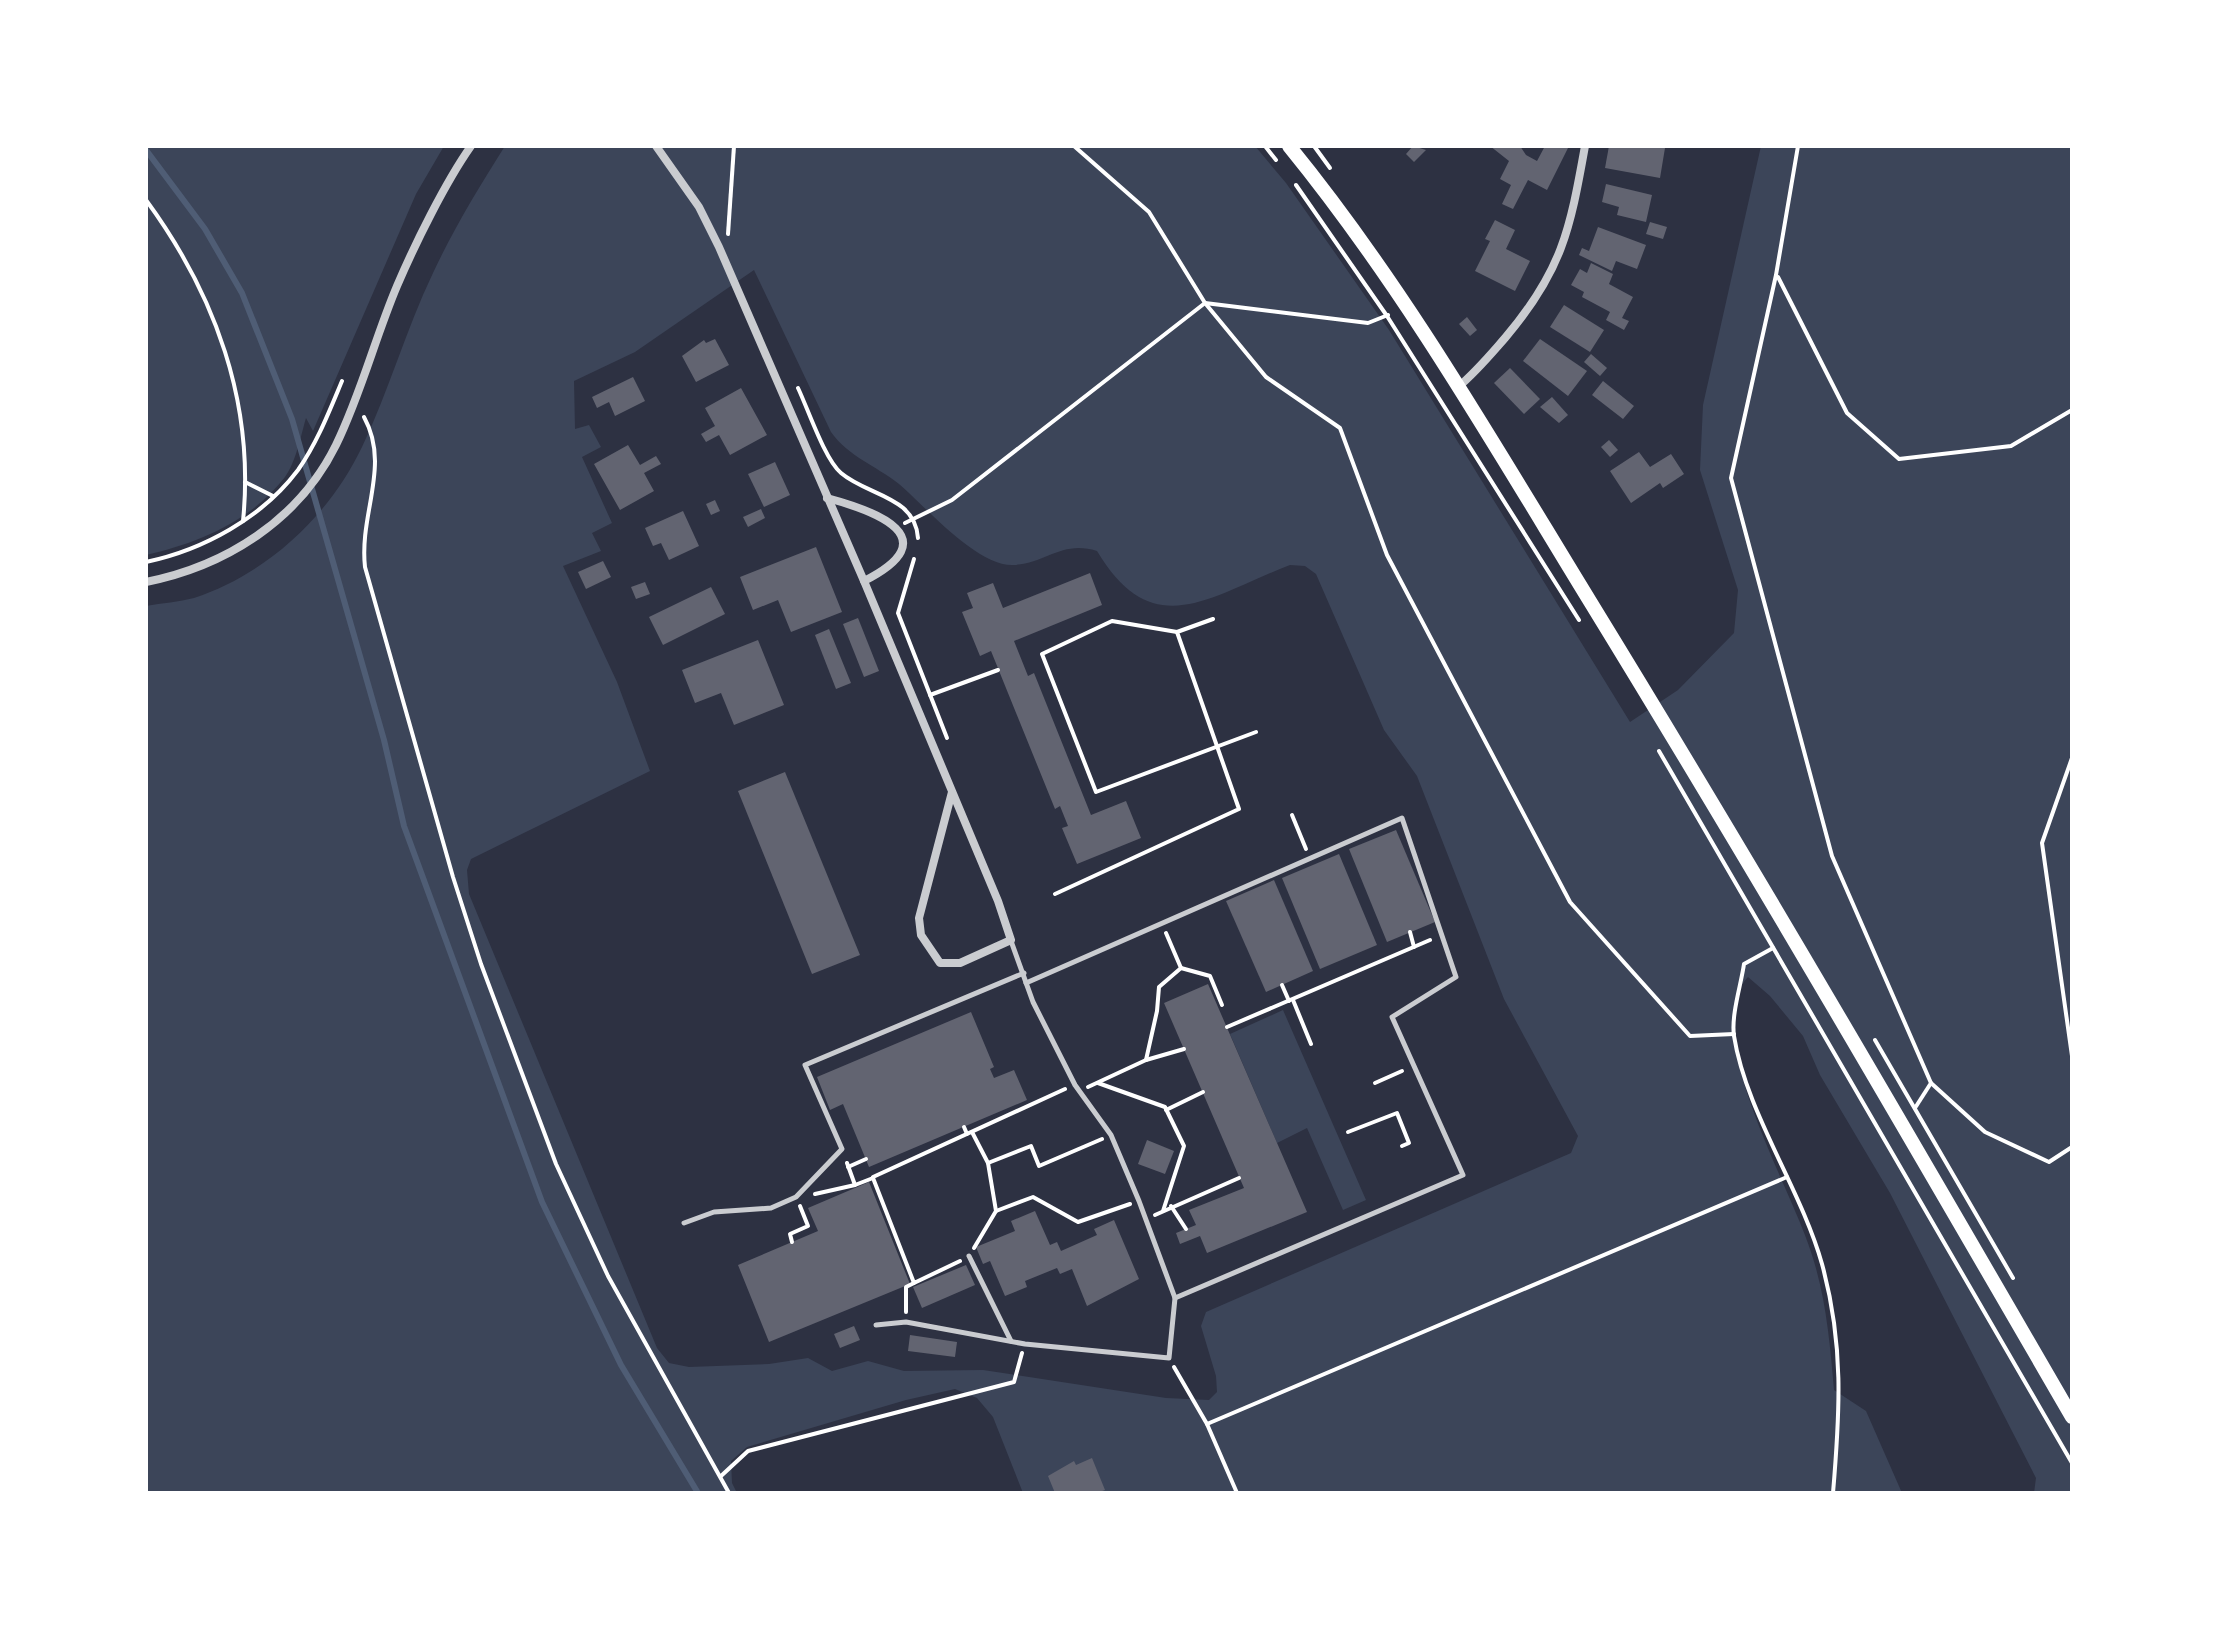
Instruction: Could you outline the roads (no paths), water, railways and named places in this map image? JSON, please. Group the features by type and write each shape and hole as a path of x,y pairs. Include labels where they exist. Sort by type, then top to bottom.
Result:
{"main road":[{"path":"1289,146 1351,228 1458,387 1788,926 2072,1417"}],"street":[{"path":"146,582 181,575 241,549 295,502 326,462 356,400 398,285 471,146"},
{"path":"656,146 699,207 719,247 864,581 952,792 1011,940 960,963 940,963 921,935 922,897 952,792"},
{"path":"1458,387 1494,351 1545,286 1571,222 1585,146"},
{"path":"827,498 864,508 895,525 901,540 899,555 889,568 864,581"}],"lane":[{"path":"1026,983 1402,818 1456,977 1392,1017 1463,1175 1175,1298"},
{"path":"876,1325 906,1322 1025,1344 1169,1358 1175,1298 1139,1201 1111,1135 1075,1085 1026,983 1011,940"},
{"path":"684,1223 714,1212 771,1208 796,1197 842,1149 805,1065 1024,973"},
{"path":"969,1256 1011,1341"}],"waterway":[{"path":"146,150 205,229 242,293 292,419 384,740 404,826 542,1202 621,1365 698,1493"}]}
